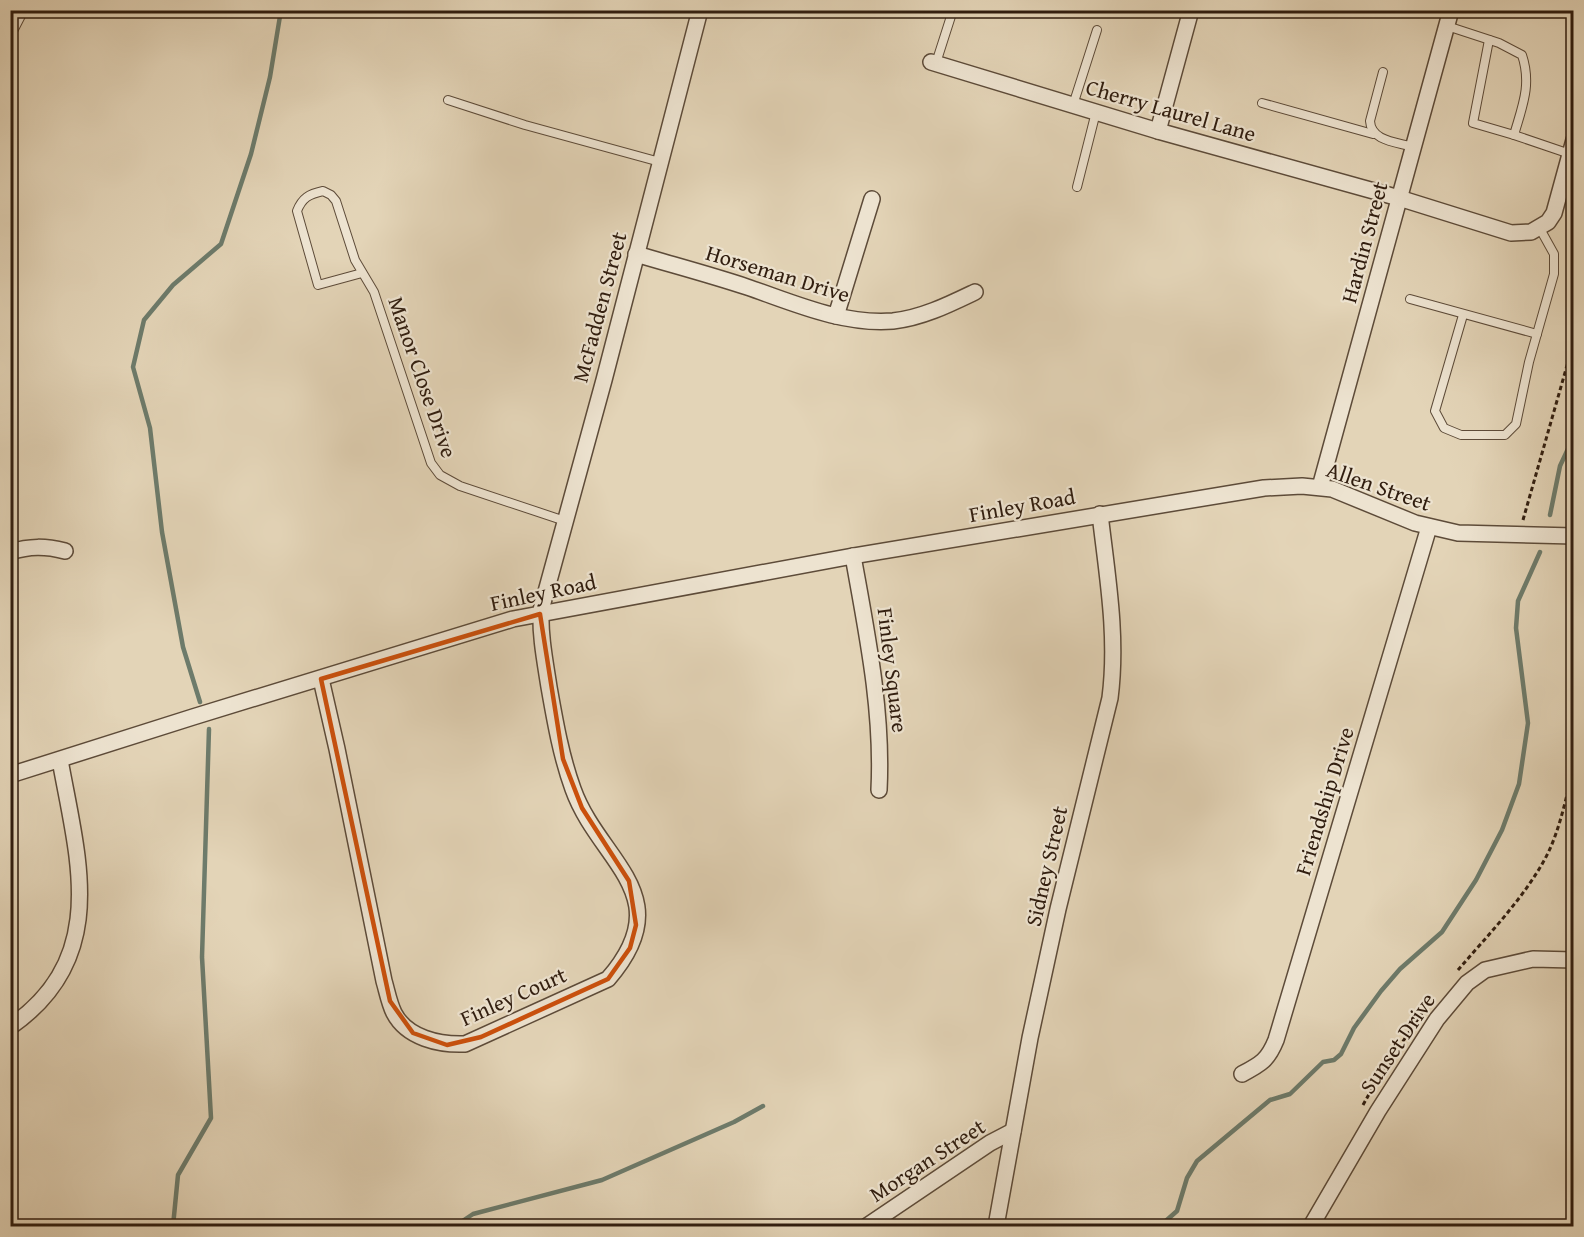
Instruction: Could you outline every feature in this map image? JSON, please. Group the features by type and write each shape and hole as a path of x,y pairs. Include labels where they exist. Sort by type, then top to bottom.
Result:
{"street":[{"name":"McFadden Street","path":"540,614 700,10"},
{"path":"1158,131 1191,10"},
{"name":"Hardin Street","path":"1320,487 1451,10"},
{"name":"Cherry Laurel Lane","path":"934,63 1158,131 1399,198 1511,233 1526,233 1539,227"},
{"path":"1539,227 1548,222 1554,213 1572,147"},
{"path":"836,316 872,199"},
{"name":"Horseman Drive","path":"636,254 746,286 799,306 847,319 894,321 940,309 975,292"},
{"name":"Allen Street","path":"1100,514 1272,487 1320,487 1348,495 1429,527 1458,533 1574,536"},
{"name":"Finley Road","path":"10,775 513,619 853,556 1100,514"},
{"name":"Sidney Street","path":"996,1227 1030,1038 1110,698 1113,673 1111,605 1100,514"},
{"name":"Friendship Drive","path":"1242,1074 1262,1064 1276,1040 1429,527"},
{"path":"10,552 28,546 45,546 65,551"},
{"name":"Finley Square","path":"853,556 873,665 880,754 879,790"},
{"name":"Finley Court","path":"321,679 384,981 394,1013 413,1033 426,1039 447,1045 465,1044 608,978 623,962 630,948 636,925 637,909 629,881 582,808 563,759 542,647 540,614"},
{"path":"10,1027 24,1018 44,999 64,969 79,925 81,891 60,760"},
{"name":"Sunset Drive","path":"1311,1227 1377,1110 1437,1019 1467,983 1485,970 1533,959 1574,960"},
{"name":"Morgan Street","path":"867,1227 990,1143 1013,1131"}],"lane":[{"path":"10,37 24,10"},
{"path":"934,63 953,10"},
{"path":"1447,26 1489,40 1522,55 1527,71 1524,100 1514,135"},
{"path":"1073,105 1097,30"},
{"path":"1489,40 1473,123 1514,135 1572,147"},
{"path":"1373,134 1370,121 1383,72"},
{"path":"448,100 525,125 660,162"},
{"path":"1262,103 1413,147"},
{"path":"1077,186 1096,112"},
{"name":"Manor Close Drive","path":"362,273 318,285 297,211 301,202 322,191 331,195 336,201 355,260 374,292 431,463 440,475 460,486 565,521"},
{"path":"1463,315 1435,411 1444,428 1461,435 1504,435 1516,424 1529,362 1554,274 1554,254 1539,227"},
{"path":"1410,299 1537,334"}],"path":[{"path":"1532,522 1523,522 1574,341"}],"highlighted area":[{"path":"540,614 563,759 582,808 629,881 636,925 630,948 608,979 481,1037 447,1045 413,1033 390,1001 321,679"}],"waterway":[{"path":"200,702 183,647 162,532 150,428 133,367 144,320 173,285 221,244 251,154 270,77 281,10"},
{"path":"1550,515 1560,466 1574,436"},
{"path":"1160,1226 1177,1211 1187,1178 1197,1161 1270,1100 1290,1094 1323,1062 1334,1060 1341,1054 1354,1028 1381,991 1400,969 1442,932 1476,880 1502,830 1519,784 1528,723 1516,628 1518,601 1540,552"},
{"path":"173,1226 178,1175 211,1118 202,957 209,729"},
{"path":"455,1226 473,1214 602,1180 734,1122 763,1106"}]}
